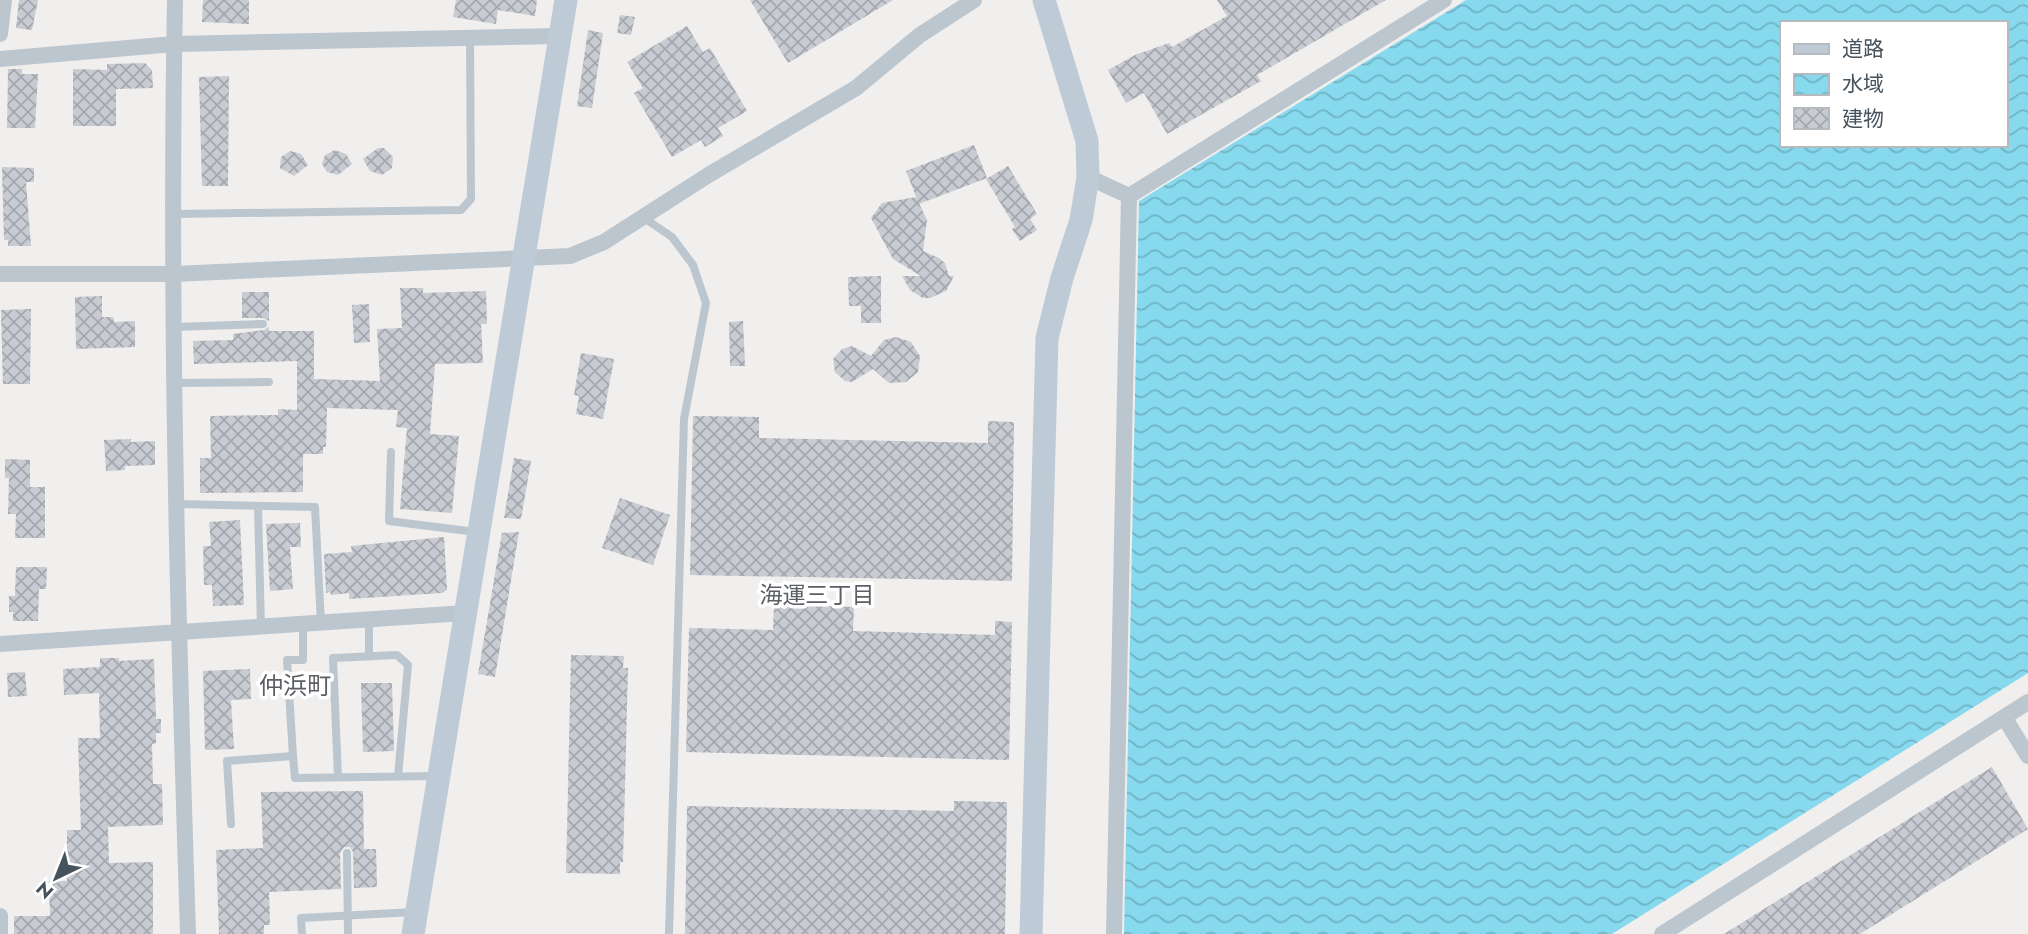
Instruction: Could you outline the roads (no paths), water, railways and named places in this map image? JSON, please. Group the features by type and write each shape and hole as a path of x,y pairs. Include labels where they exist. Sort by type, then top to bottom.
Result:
{"street":[{"path":"0,34 4,0"},
{"path":"175,0 174,327 178,634 188,934"},
{"path":"415,923 566,0"},
{"path":"0,274 174,274 570,256 604,242 710,174 856,88 920,35 974,0"},
{"path":"1031,934 1047,338 1062,278 1081,220 1088,177 1087,141 1044,0"},
{"path":"1129,196 1444,0"},
{"path":"0,59 174,44 559,36"},
{"path":"1088,177 1129,196"},
{"path":"1114,934 1129,196"},
{"path":"0,644 466,613"},
{"path":"1662,934 2028,702"},
{"path":"2004,717 2028,756"},
{"path":"0,916 1,934"}],"lane":[{"path":"174,214 461,210 471,199 470,38"},
{"path":"644,218 672,236 694,265 706,303 684,419 669,934"},
{"path":"174,327 263,324"},
{"path":"175,383 269,382"},
{"path":"391,452 389,521 479,533"},
{"path":"177,504 315,508 321,624"},
{"path":"258,506 261,628"},
{"path":"369,620 369,656"},
{"path":"303,625 303,660 287,660 295,778 439,775"},
{"path":"338,777 333,658 397,655 408,665 398,776"},
{"path":"231,824 227,761 293,756"},
{"path":"347,853 348,934"},
{"path":"302,934 301,918 348,914 415,923"}],"water":[{"path":"1466,0 2028,0 2028,673 1612,934 1124,934 1139,201"}],"district":[{"name":"海運三丁目","path":"817,595"},
{"name":"仲浜町","path":"295,686"}]}
